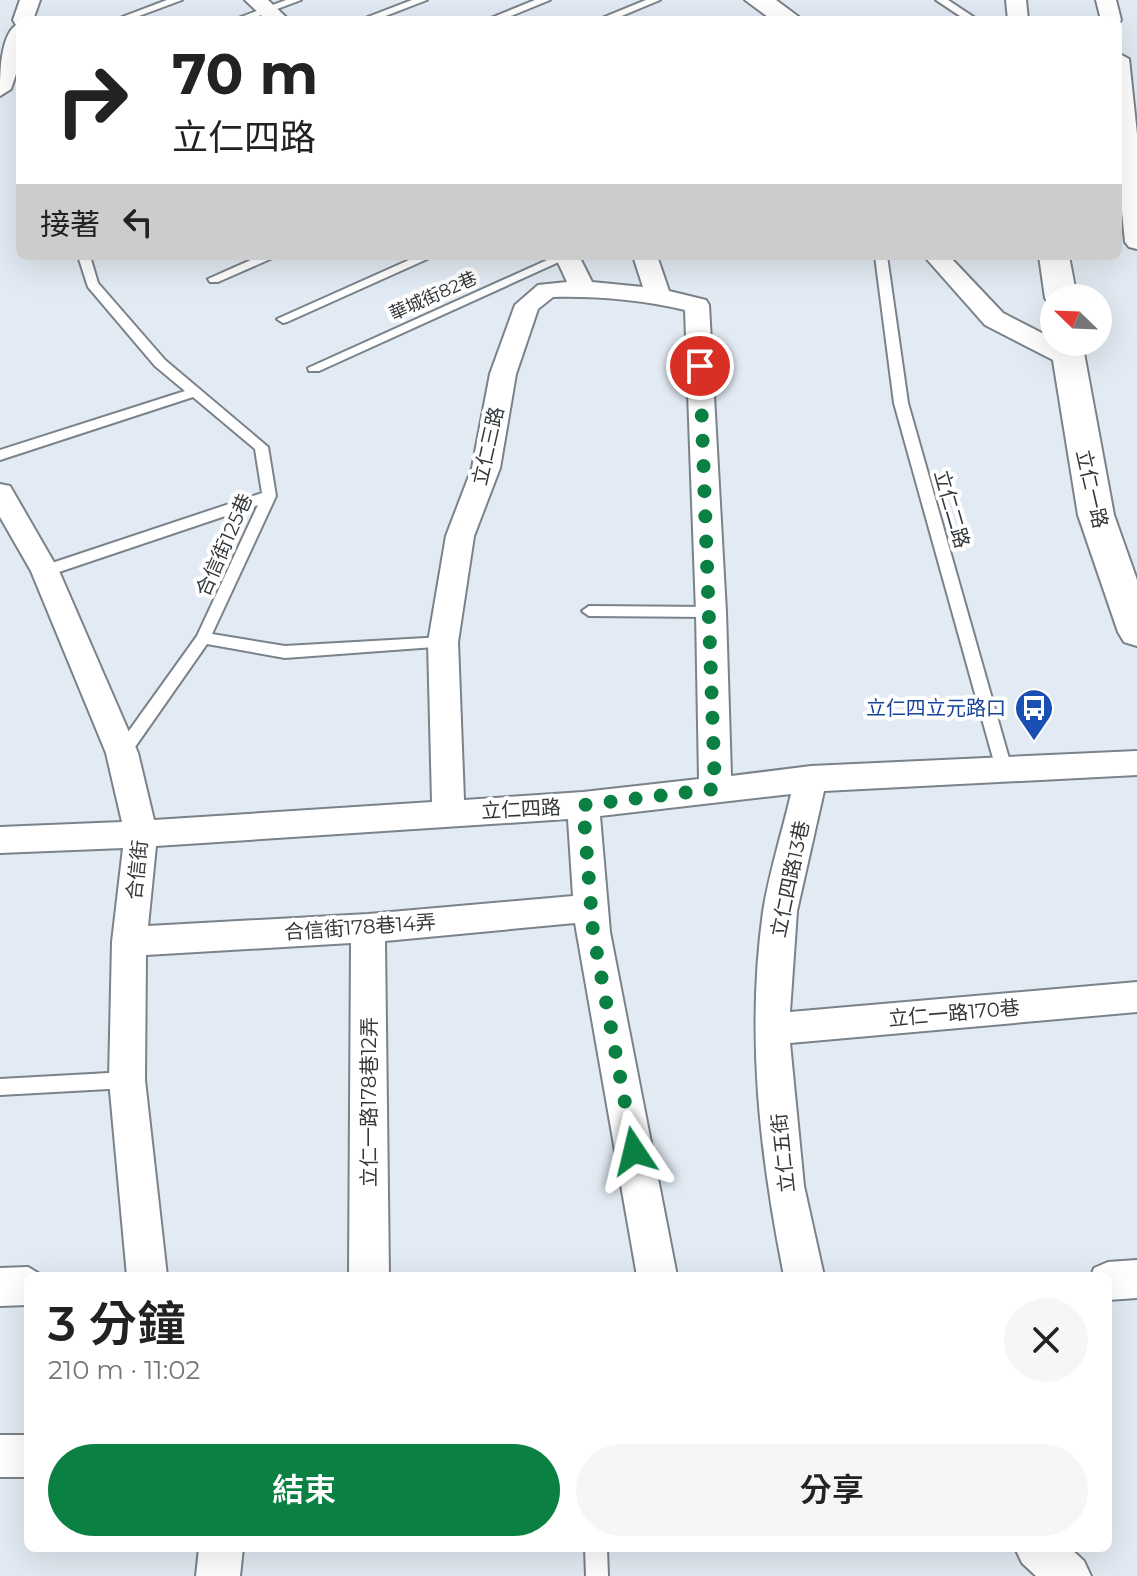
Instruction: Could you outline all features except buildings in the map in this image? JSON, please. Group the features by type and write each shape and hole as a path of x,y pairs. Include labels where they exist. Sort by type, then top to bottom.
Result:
{"street":[{"path":"758,0 784,16"},
{"path":"0,89 16,42"},
{"path":"1122,98 1137,242"},
{"path":"568,260 583,289"},
{"path":"646,260 658,296"},
{"path":"940,260 994,319 1040,339"},
{"path":"1055,260 1059,284"},
{"name":"立仁三路","path":"448,813 443,642 460,536 486,468 503,374 527,305 547,290 583,289 658,296 697,305 711,612"},
{"name":"立仁一路","path":"1068,356 1096,515 1137,632"},
{"name":"合信街","path":"0,493 45,571 122,753 141,834 129,942 127,1080 147,1272"},
{"path":"711,612 715,789"},
{"name":"立仁四路","path":"0,840 141,834 583,805 811,779 1137,763"},
{"name":"立仁四路13巷","path":"771,1029 780,911 811,779"},
{"path":"583,805 593,932 656,1272"},
{"name":"合信街178巷14弄","path":"129,942 368,928 591,908"},
{"name":"立仁一路178巷12弄","path":"368,928 369,1272"},
{"name":"立仁一路170巷","path":"771,1029 1137,997"},
{"name":"立仁五街","path":"771,1029 785,1186 803,1272"},
{"path":"1112,1281 1137,1279"},
{"path":"0,1287 24,1286"},
{"path":"0,1456 24,1456"},
{"path":"218,1576 221,1552"},
{"path":"1042,1552 1069,1576"}],"lane":[{"path":"130,16 177,0"},
{"path":"267,10 296,0"},
{"path":"376,16 422,0"},
{"path":"502,16 545,0"},
{"path":"613,16 655,0"},
{"path":"941,0 967,16"},
{"name":"合信街125巷","path":"85,260 92,284 160,363 261,447 269,496 203,638 122,753"},
{"path":"214,279 261,260"},
{"path":"283,319 419,260"},
{"name":"華城街82巷","path":"314,368 557,260"},
{"name":"立仁二路","path":"882,260 901,403 1004,769"},
{"path":"0,455 195,392"},
{"path":"45,571 269,496"},
{"path":"589,611 711,612"},
{"path":"203,638 285,652 443,642"},
{"path":"0,1087 127,1080"},
{"path":"596,1552 597,1576"}],"place":[{"name":"立仁四立元路口","path":"1034,742"}],"route":[{"path":"634,1151 593,932 583,805 715,789 700,366"}]}
